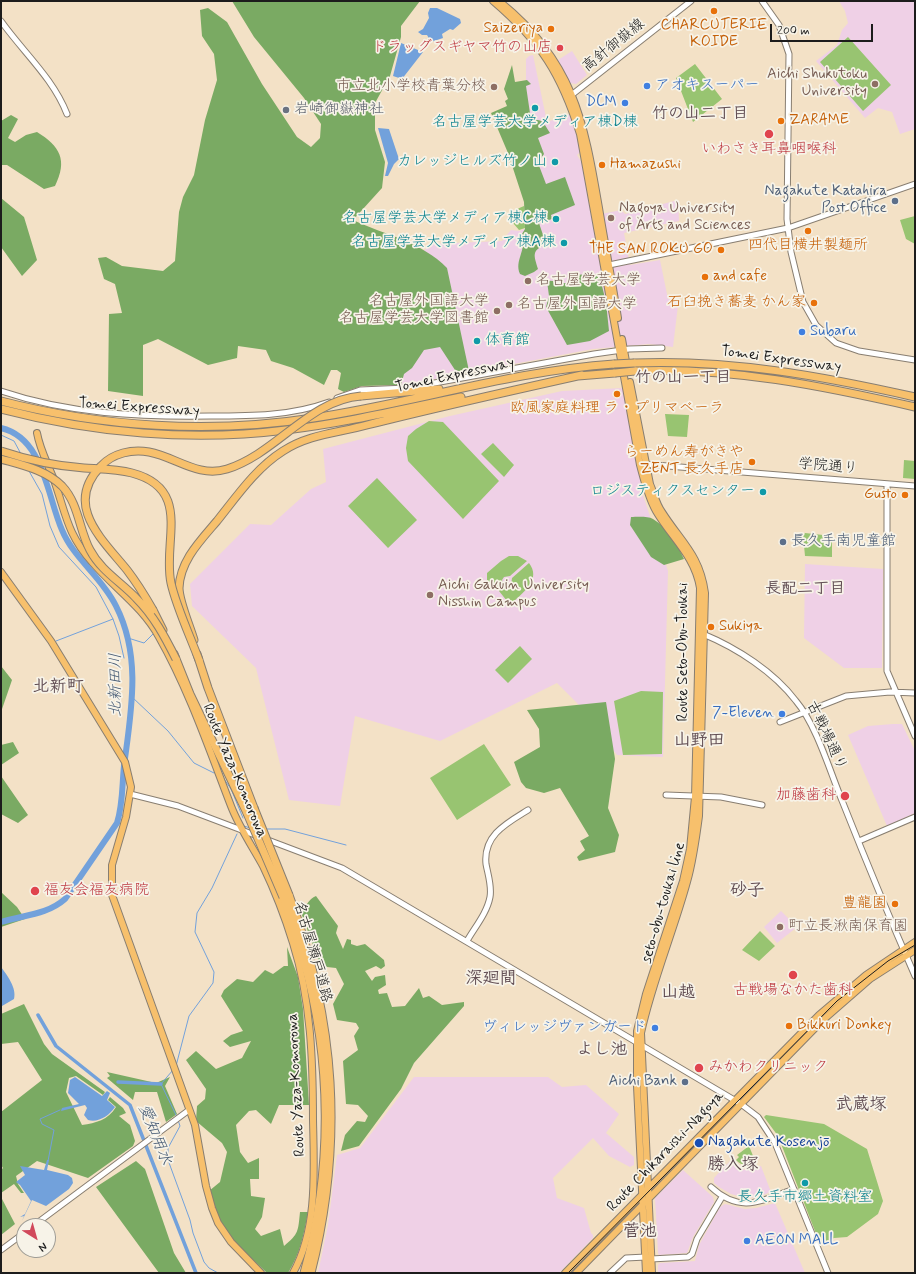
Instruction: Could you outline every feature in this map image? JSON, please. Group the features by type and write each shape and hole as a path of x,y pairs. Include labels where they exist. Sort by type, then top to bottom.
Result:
{"highway":[{"name":"Tomei Expressway","path":"1,401 45,411 121,423 165,426 251,425 313,418 348,412 542,372 614,364 672,362 739,365 807,375 915,398"},
{"path":"176,660 160,622 140,588 92,528 86,506 87,490 93,476 108,460 120,454 134,451 154,453 201,471 214,472 227,469 268,447 328,405 346,398 432,390 542,372"},
{"name":"Tomei Expressway","path":"1,409 48,420 124,431 184,434 251,433 329,424 493,390 582,376 635,372 701,372 770,378 915,407"},
{"path":"199,660 188,618 180,598 182,570 190,555 252,478 276,456 290,446 314,436 352,429 463,401 582,376"},
{"path":"1,452 61,465 126,471 146,478 157,486 169,503 172,516 172,531 168,563 171,583 199,660"},
{"path":"1,459 44,474 62,486 73,504 86,541 95,558 105,570 137,599 150,614 176,660"},
{"name":"名古屋瀬戸道路","path":"176,660 190,694 286,896 310,982 324,1073 325,1129 324,1161 315,1226 304,1273"},
{"name":"名古屋瀬戸道路","path":"199,660 208,688 309,956 321,1005 332,1094 331,1128 326,1192 310,1273"}],"main road":[{"path":"493,1 511,16 540,47 570,96 580,134 622,350"},
{"name":"seto-obu-toukai line","path":"499,1 531,29 543,44 570,96 585,133 643,464 661,511 698,564 705,593 696,842 691,868 648,1004 639,1042 648,1188"},
{"name":"Route Yaza-Komorowa","path":"37,433 70,531 88,558 106,578 135,603 158,635 175,668 242,829 272,885 293,941 304,991 312,1069 313,1189 310,1216 304,1244 293,1273"},
{"name":"Route Seto-Obu-Toukai","path":"643,464 650,499 656,511 691,559 699,581 697,797"},
{"path":"1,572 52,641 118,748 128,771 130,794 112,865 112,895 172,1067 195,1125 209,1199 215,1216 231,1242 261,1273"},
{"name":"Route Chikaraishi-Nagoya","path":"565,1273 819,1014 843,992 915,942"},
{"name":"Route Chikaraishi-Nagoya","path":"576,1273 823,1020 870,979 915,950"},
{"path":"639,1042 643,1193 646,1202"},
{"path":"646,1273 648,1258 646,1202 648,1188"},
{"path":"648,1258 652,1273"}],"street":[{"name":"高針御嶽線","path":"570,96 691,1"},
{"path":"762,1 779,25 789,54 787,109 788,228 797,277 806,309 816,326 836,343 858,351 915,360"},
{"path":"1,21 50,82 62,100 67,114"},
{"path":"609,265 788,228 915,186"},
{"path":"1,391 27,400 109,414 170,417 261,416 304,410 360,390 407,388 622,350 662,348"},
{"name":"学院通り","path":"643,464 915,486"},
{"path":"888,484 887,671 915,736"},
{"name":"古戦場通り","path":"703,634 744,656 771,676 797,701 804,712 915,976"},
{"path":"780,722 846,696 896,692 915,693"},
{"path":"130,794 178,806 342,868 468,941 528,979 639,1042 741,1104 758,1117 772,1137 828,1273"},
{"path":"666,795 721,797 762,805"},
{"path":"468,941 486,909 490,896 490,882 486,864 488,844 494,833 502,826 528,810"},
{"path":"859,841 915,817"},
{"path":"44,1218 189,1110"},
{"path":"711,1187 722,1197 734,1202 748,1204 764,1201 794,1189"},
{"path":"610,1273 626,1258 688,1257 692,1254 697,1239 722,1197"},
{"path":"1,1250 16,1239"}],"shaded area":[{"name":"Aichi Shukutoku University","path":"839,1 915,1 915,129 900,134 892,112 878,108 865,118 816,61 837,45 842,30 848,23 845,11"},
{"path":"572,51 587,75 576,84 570,83 558,60"},
{"name":"Nagoya University of Arts and Sciences","path":"533,55 547,122 570,114 580,152 577,155 582,163 592,216 621,210 625,214 678,200 679,221 624,233 630,265 660,260 668,299 679,297 673,347 649,344 593,349 403,385 381,374 364,302 428,247 429,244 502,241 511,230 519,231 535,225 536,163 526,97 526,59"},
{"name":"Aichi Gakuin University Nisshin Campus","path":"623,388 643,495 668,571 663,757 617,755 579,705 557,683 440,741 355,716 340,806 289,800 256,668 192,606 190,584 250,524 271,525 311,489 326,482 323,449 450,416 562,391"},
{"path":"805,564 883,569 882,668 844,668 804,638"},
{"path":"902,724 915,751 915,813 887,826 848,735 868,726"},
{"name":"町立長湫南保育園","path":"781,911 797,927 777,943 764,927"},
{"path":"414,1077 548,1077 562,1087 586,1085 619,1114 606,1133 634,1157 634,1165 630,1167 609,1156 593,1138 553,1178 557,1198 584,1208 591,1233 593,1235 593,1238 559,1273 318,1273 328,1225 337,1155 360,1148"},
{"name":"AEON MALL","path":"731,1160 745,1170 761,1166 771,1192 758,1197 745,1198 731,1194 714,1183 714,1178"},
{"path":"683,1170 713,1197 714,1202 693,1237 687,1253 659,1255 655,1198"},
{"name":"AEON MALL","path":"775,1203 805,1273 658,1273 658,1265 660,1263 695,1261 699,1245 720,1207 725,1204 745,1209"}],"green space":[{"path":"232,1 420,1 401,26 401,37 390,76 375,103 375,130 385,162 382,188 353,220 415,245 437,259 447,268 469,371 467,373 455,370 440,347 424,350 412,368 404,374 401,385 362,386 344,392 338,389 341,373 337,370 331,370 324,385 293,368 271,361 266,350 238,346 237,358 208,365 158,339 143,345 143,396 108,391 109,314 122,313 115,284 104,279 98,258 106,257 122,266 163,271 175,261 179,212 183,197 194,175 205,120 217,80 214,54 202,36 200,10 208,8 227,22 262,84 297,137 311,147 320,138 321,124 304,98 254,37"},
{"path":"848,37 891,85 863,111 820,62"},
{"path":"695,64 722,99 693,122 676,78"},
{"path":"512,65 515,82 527,80 531,84 526,86 531,120 541,121 550,133 538,138 544,154 538,163 546,184 565,177 575,205 551,215 552,219 539,223 546,244 538,249 535,254 538,269 525,276 520,274 518,264 523,245 522,234 525,229 524,202 508,153 491,113 507,106 505,101 508,99 504,89"},
{"path":"11,115 18,119 8,138 15,142 26,135 37,132 45,137 60,154 61,169 55,186 44,189 7,165 1,165 1,121"},
{"path":"1,198 24,217 37,260 22,276 1,247"},
{"path":"524,206 525,228 519,230 513,223 517,209"},
{"path":"915,216 915,244 906,239 900,220"},
{"path":"597,274 601,282 606,302 609,331 590,341 567,345 546,307 549,296 547,281 566,283 570,275"},
{"path":"665,414 689,415 687,437 668,436"},
{"path":"429,421 443,422 499,481 463,519 408,461 406,448 408,436"},
{"path":"493,443 514,465 504,477 481,454"},
{"path":"904,460 915,461 915,479 903,478"},
{"path":"377,478 417,520 388,548 348,506"},
{"path":"631,517 648,517 658,522 671,536 684,559 664,565 651,557 630,525"},
{"path":"805,533 832,536 832,557 805,556 803,535"},
{"path":"509,556 518,556 527,561 510,576 504,577 502,580 503,583 497,589 487,580 487,573"},
{"path":"529,563 533,574 530,584 513,602 507,601 499,591 505,585 511,585 512,578"},
{"path":"520,646 532,659 508,683 495,670"},
{"path":"1,666 12,680 1,712"},
{"path":"641,691 663,692 662,754 623,755 614,701"},
{"path":"606,702 615,759 608,808 619,835 615,852 579,861 577,857 585,850 580,841 589,836 560,788 544,793 526,788 521,782 514,762 540,747 539,729 527,710"},
{"path":"13,742 19,753 1,765 1,745"},
{"path":"484,744 511,785 457,820 430,778"},
{"path":"1,776 28,815 18,823 1,814"},
{"path":"1,892 17,907 25,919 1,927"},
{"path":"316,896 338,926 336,933 343,949 347,939 351,940 351,944 357,946 365,944 384,960 385,966 381,969 376,966 365,971 372,981 375,977 385,975 386,985 378,990 379,994 387,993 392,1007 405,1006 419,988 423,998 429,996 442,1005 464,1002 464,1006 414,1063 401,1089 359,1146 341,1151 345,1135 357,1121 365,1122 368,1116 358,1105 346,1104 343,1061 358,1050 354,1036 359,1028 356,1023 337,1020 333,1004 344,984 336,968 327,967 318,959 302,915 307,904"},
{"path":"760,931 775,946 759,961 742,950"},
{"path":"287,947 298,977 303,1009 309,1105 279,1105 271,1124 256,1110 249,1111 236,1125 240,1152 248,1163 259,1158 259,1179 250,1179 251,1196 265,1198 262,1217 255,1229 261,1236 280,1229 284,1246 297,1232 300,1212 308,1212 299,1251 288,1273 267,1273 232,1240 218,1217 209,1191 220,1182 227,1152 222,1143 196,1121 197,1106 205,1099 206,1089 186,1060 196,1051 216,1069 242,1058 251,1041 230,1047 223,1041 231,1035 243,1031 221,996 224,990 237,979 253,982 265,970 273,974 284,966 288,966"},
{"path":"24,1004 44,1044 52,1054 105,1092 103,1095 76,1076 69,1078 66,1092 82,1125 97,1122 105,1118 113,1111 116,1107 108,1100 110,1097 123,1108 126,1113 119,1116 130,1125 135,1141 133,1146 88,1178 37,1161 16,1176 18,1184 24,1193 21,1193 14,1184 1,1193 1,1170 3,1168 1,1165 1,1112 42,1080 18,1042 1,1044 1,1014"},
{"path":"107,1072 156,1083 170,1077 165,1086 177,1114 166,1122 157,1092 135,1092 133,1100 107,1078 110,1076"},
{"path":"766,1115 824,1124 867,1149 883,1201 878,1214 847,1237 834,1238 820,1244 778,1136 764,1117"},
{"path":"749,1146 756,1163 743,1165 736,1160 739,1157 737,1155"},
{"path":"136,1161 145,1169 174,1253 186,1273 159,1273 96,1187"},
{"path":"1,1197 15,1224 1,1235"}],"water":[{"path":"430,8 437,8 460,19 461,23 453,30 450,29 442,34 443,38 431,42 427,35 422,35 418,32 423,29 429,18 428,13"},
{"path":"401,43 423,52 402,79 393,76"},
{"path":"378,128 389,129 399,159 394,164 388,176 385,176 388,163"},
{"path":"1,967 13,986 15,995 14,999 2,1006"},
{"path":"75,1077 102,1096 107,1091 110,1093 107,1100 115,1107 110,1113 99,1120 92,1121 88,1120 84,1115 87,1108 85,1105 61,1111 62,1108 79,1104 68,1093 70,1080"},
{"path":"47,1160 49,1160 47,1170 68,1175 72,1178 73,1183 69,1189 46,1206 32,1200 23,1218 24,1216 20,1217 25,1214 31,1201 20,1185 16,1182 25,1175 20,1166 44,1170"}],"waterway":[{"name":"北新田川","path":"1,428 15,434 27,443 35,456 42,470 57,516 67,540 103,586 116,606 124,625 132,665 131,705 121,802 117,823 65,899 43,911 1,922"},
{"path":"1,435 14,441 21,454"},
{"path":"29,471 42,494 50,526 59,547 96,587 113,619 56,641"},
{"path":"113,619 124,658"},
{"path":"128,638 144,643 153,634"},
{"path":"132,697 168,731 194,763 214,773"},
{"path":"224,779 231,789 243,818"},
{"path":"244,826 250,828"},
{"path":"266,829 285,829 346,845"},
{"path":"176,1066 189,1016 213,983 214,972 195,932 197,913 212,888 237,834"},
{"name":"愛知用水","path":"38,1015 56,1046 130,1105 196,1273"},
{"path":"173,1070 161,1084 177,1117"},
{"path":"118,1082 161,1084"},
{"path":"48,1161 54,1130 42,1124 40,1119 60,1110"},
{"path":"178,1120 180,1126 168,1148 168,1160 204,1262 209,1268 218,1273"}],"tram line":[{"path":"568,1273 837,1001 888,961 915,945"}],"place":[{"name":"CHARCUTERIE KOIDE","path":"714,11"},
{"name":"Saizeriya","path":"551,29"},
{"name":"ドラッグスギヤマ竹の山店","path":"560,48"},
{"name":"Aichi Shukutoku University","path":"875,84"},
{"name":"アオキスーパー","path":"647,86"},
{"name":"市立北小学校青葉分校","path":"494,87"},
{"name":"DCM","path":"625,103"},
{"name":"名古屋学芸大学メディア棟D棟","path":"535,108"},
{"name":"岩崎御嶽神社","path":"286,110"},
{"name":"ZARAME","path":"781,121"},
{"name":"いわさき耳鼻咽喉科","path":"769,134"},
{"name":"カレッジヒルズ竹ノ山","path":"555,162"},
{"name":"Hamazushi","path":"602,165"},
{"name":"Nagakute Katahira Post Office","path":"895,201"},
{"name":"Nagoya University of Arts and Sciences","path":"611,218"},
{"name":"名古屋学芸大学メディア棟C棟","path":"556,219"},
{"name":"四代目横井製麺所","path":"808,231"},
{"name":"名古屋学芸大学メディア棟A棟","path":"564,243"},
{"name":"THE SAN ROKU GO","path":"721,250"},
{"name":"and cafe","path":"705,277"},
{"name":"名古屋学芸大学","path":"528,281"},
{"name":"石臼挽き蕎麦 かん家","path":"814,303"},
{"name":"名古屋外国語大学","path":"509,305"},
{"name":"名古屋外国語大学 名古屋学芸大学図書館","path":"497,311"},
{"name":"Subaru","path":"802,332"},
{"name":"体育館","path":"477,341"},
{"name":"欧風家庭料理 ラ・プリマベーラ","path":"617,394"},
{"name":"らーめん寿がきや ZENT 長久手店","path":"752,462"},
{"name":"ロジスティクスセンター","path":"763,492"},
{"name":"Gusto","path":"905,495"},
{"name":"長久手南児童館","path":"783,542"},
{"name":"Aichi Gakuin University Nisshin Campus","path":"430,595"},
{"name":"Sukiya","path":"711,627"},
{"name":"7-Eleven","path":"782,714"},
{"name":"加藤歯科","path":"845,796"},
{"name":"福友会福友病院","path":"35,891"},
{"name":"豊龍園","path":"895,904"},
{"name":"町立長湫南保育園","path":"780,927"},
{"name":"古戦場なかた歯科","path":"793,975"},
{"name":"Bikkuri Donkey","path":"789,1026"},
{"name":"ヴィレッジヴァンガード","path":"655,1028"},
{"name":"みかわクリニック","path":"699,1068"},
{"name":"Aichi Bank","path":"685,1082"},
{"name":"Nagakute Kosenjō","path":"699,1143"},
{"name":"長久手市郷土資料室","path":"805,1183"},
{"name":"AEON MALL","path":"747,1241"}],"district":[{"name":"竹の山二丁目","path":"700,115"},
{"name":"竹の山一丁目","path":"683,379"},
{"name":"長配二丁目","path":"805,590"},
{"name":"北新町","path":"58,687"},
{"name":"山野田","path":"699,741"},
{"name":"砂子","path":"747,891"},
{"name":"深廻間","path":"491,979"},
{"name":"山越","path":"678,993"},
{"name":"よし池","path":"602,1050"},
{"name":"武蔵塚","path":"861,1105"},
{"name":"勝入塚","path":"733,1165"},
{"name":"菅池","path":"640,1232"}]}
